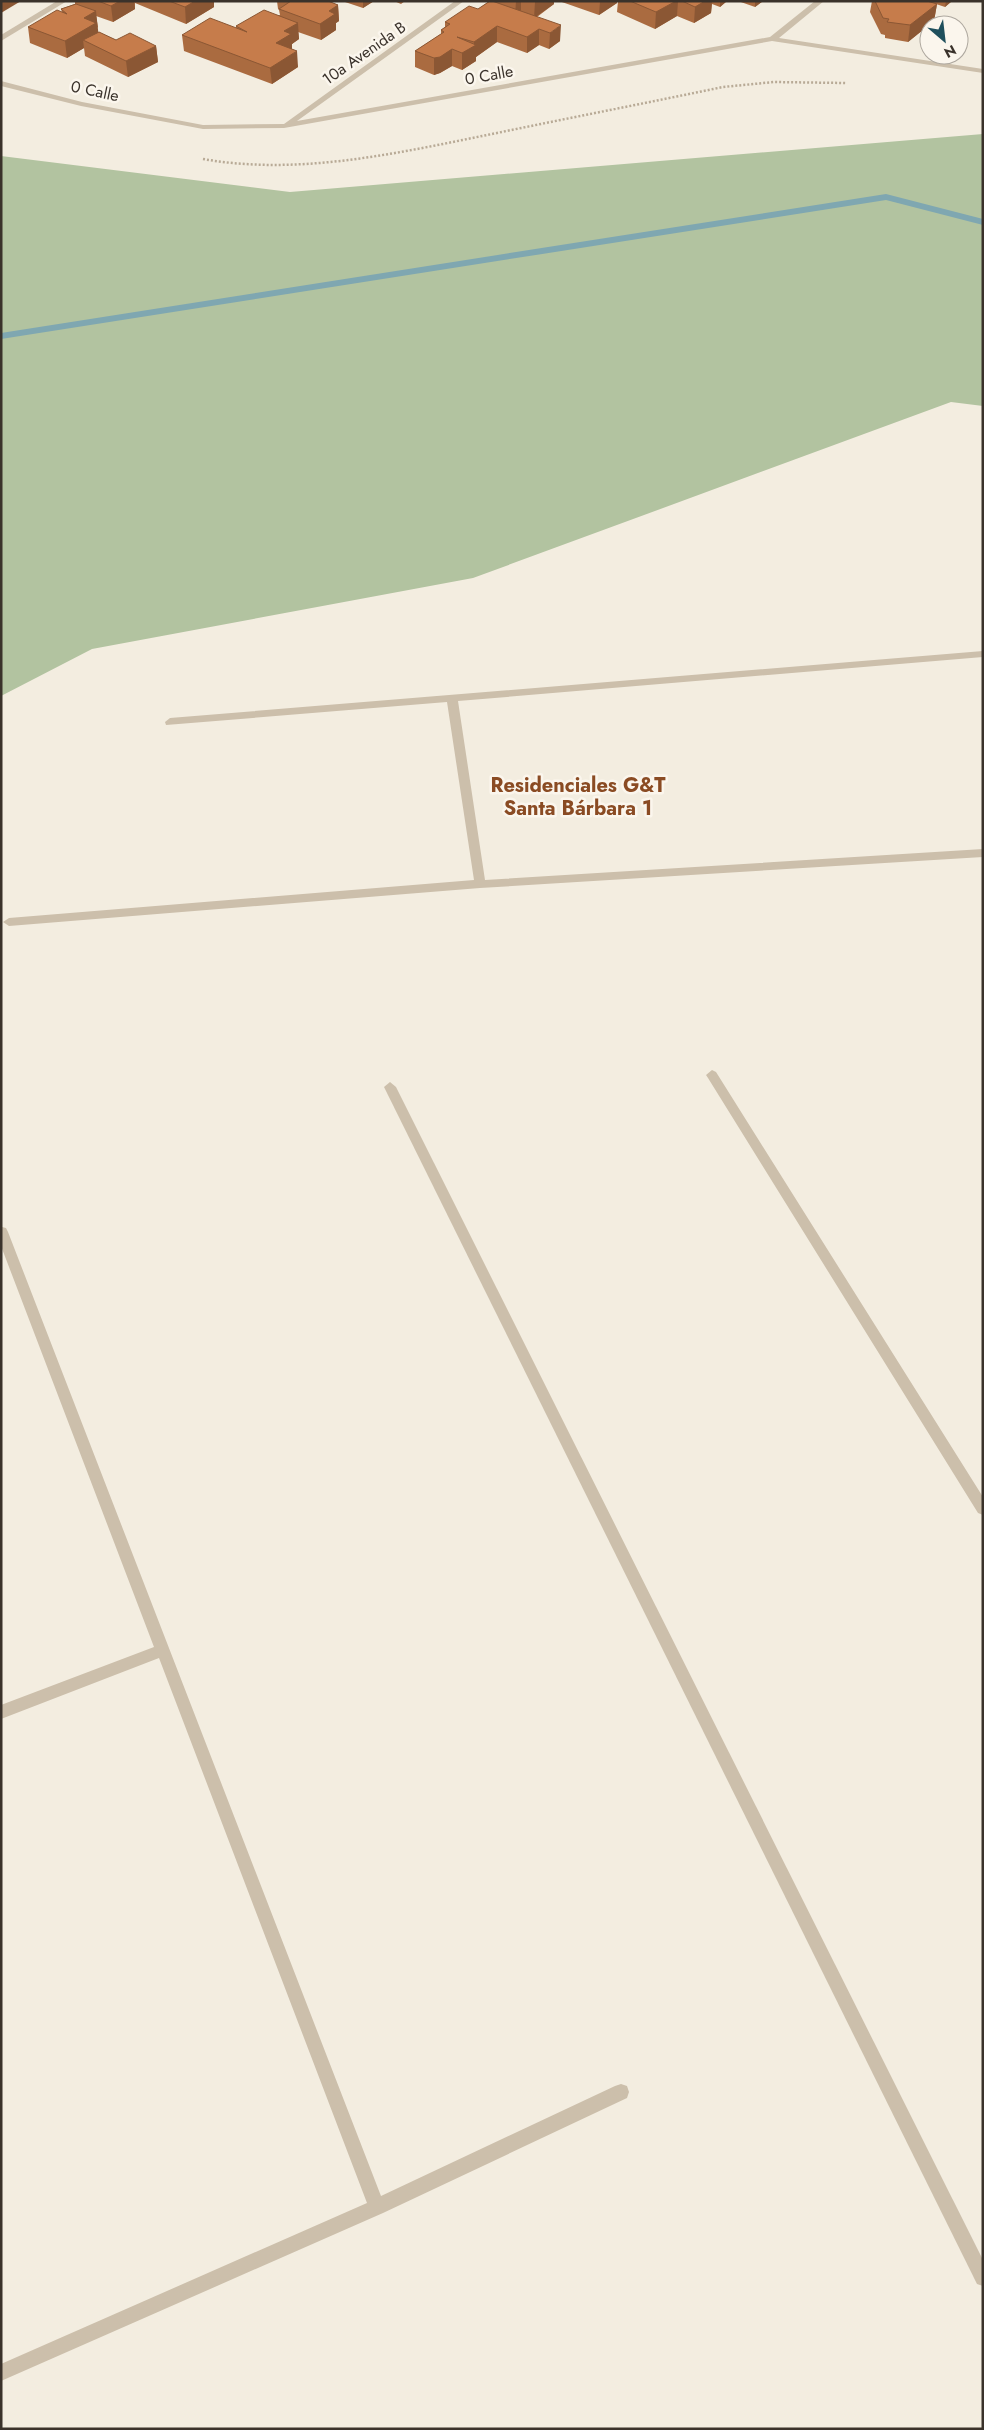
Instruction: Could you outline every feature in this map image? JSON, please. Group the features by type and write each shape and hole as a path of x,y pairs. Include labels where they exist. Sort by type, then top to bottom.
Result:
{"street":[{"path":"1,39 62,1"},
{"name":"10a Avenida B","path":"284,126 460,1"},
{"path":"772,39 820,1"},
{"name":"0 Calle","path":"1,83 81,104 203,127 284,126 772,39 983,71"},
{"path":"170,722 983,654"},
{"path":"452,698 480,884"},
{"path":"9,922 480,884 983,853"},
{"path":"712,1074 983,1509"},
{"path":"390,1087 983,2278"},
{"path":"2,1232 376,2207"},
{"path":"1,1712 163,1650"},
{"path":"1,2373 376,2207 621,2092"}],"green space":[{"path":"983,134 983,406 951,402 473,578 92,649 1,696 1,156 290,192"}],"building":[{"path":"98,1 120,1 111,6"},
{"path":"169,1 195,1 185,7"},
{"path":"291,1 328,1 338,5 329,11 335,14 320,24 279,9"},
{"path":"490,1 561,25 550,33 539,29 527,37 497,26 474,42 457,37 476,45 462,53 452,49 440,57 434,58 415,51 444,32 441,30 450,24 445,22 469,6 478,9"},
{"path":"630,1 676,1 656,12"},
{"path":"682,1 705,1 695,7"},
{"path":"875,1 927,1 937,4 923,15 919,15 919,18 910,25 887,22 889,19 883,18"},
{"path":"76,4 96,11 84,18 96,23 65,41 28,27 57,10 67,14 61,9"},
{"path":"264,10 298,23 284,31 291,34 276,43 297,51 270,68 182,35 210,18 247,32 236,26"},
{"path":"99,32 116,40 130,33 156,46 126,61 83,40"}],"waterway":[{"path":"1,336 886,197 983,222"}],"district":[{"name":"Residenciales G&T Santa Bárbara 1","path":"578,796"}]}
